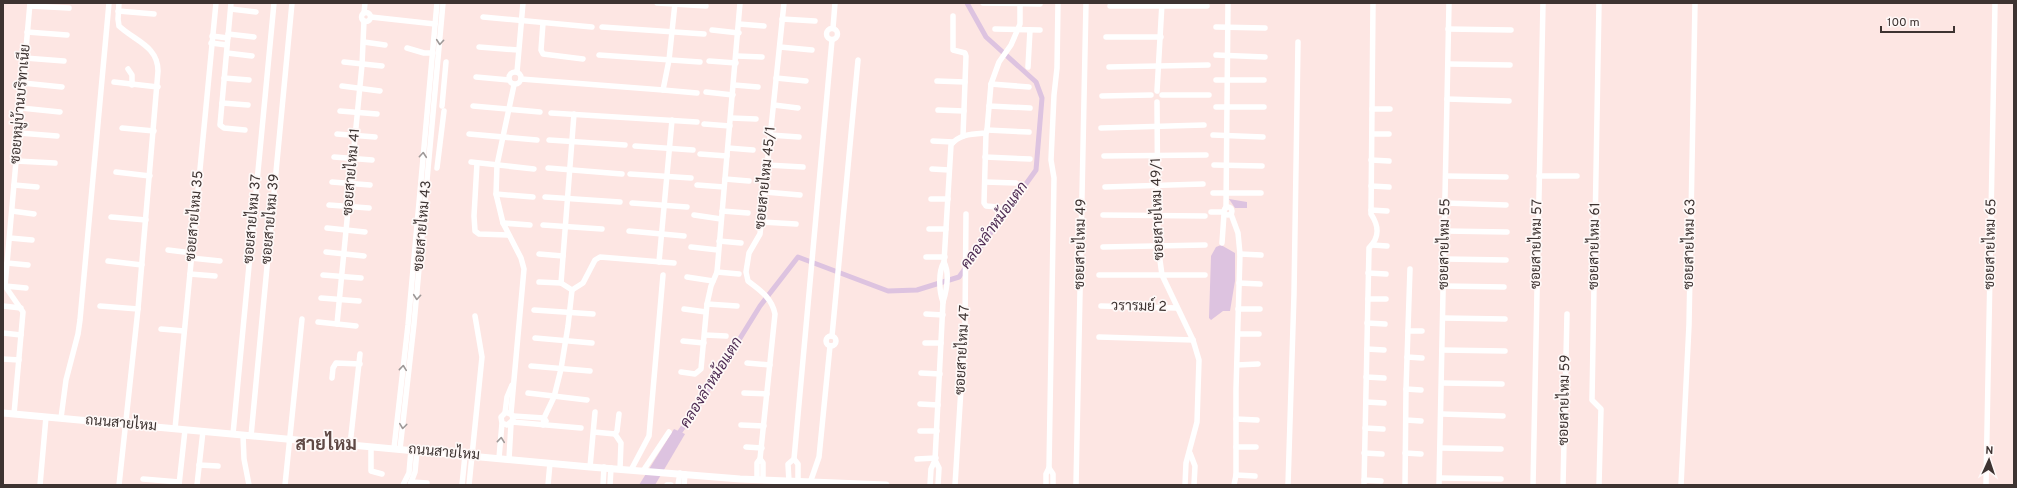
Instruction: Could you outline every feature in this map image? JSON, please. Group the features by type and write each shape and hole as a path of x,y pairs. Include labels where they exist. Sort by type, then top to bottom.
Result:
{"main road":[{"name":"ถนนสายไหม","path":"3,413 590,467 760,480 773,483 798,482 810,484 886,485"}],"street":[{"path":"61,418 66,380 78,334 80,320 109,3"},
{"path":"119,3 119,26 150,48 154,53 158,64 158,87 138,309 119,485"},
{"name":"ซอยสายไหม 35","path":"175,429 216,3"},
{"name":"ซอยสายไหม 37","path":"233,434 274,3"},
{"name":"ซอยสายไหม 39","path":"251,436 292,3"},
{"path":"365,3 362,17 364,21 368,21 371,17"},
{"path":"397,449 434,76 433,53 437,3"},
{"name":"ซอยสายไหม 43","path":"397,449 414,324 432,129 434,76 443,3"},
{"path":"521,79 517,72 523,3"},
{"path":"657,3 706,6"},
{"path":"681,372 696,374 700,371 705,335 707,304 717,272 739,33 740,3"},
{"name":"ซอยสายไหม 45/1","path":"760,480 757,463 760,459 762,448 774,314 771,302 762,291 748,280 746,272 750,249 759,237 784,3"},
{"path":"798,482 798,464 794,460 809,273 832,40 826,35 829,29 833,28 835,3"},
{"path":"983,3 1040,4"},
{"path":"1046,485 1046,474 1049,468 1054,178 1051,160 1054,95 1057,68 1058,3"},
{"name":"ซอยสายไหม 49","path":"1076,485 1086,3"},
{"path":"1222,243 1225,193 1228,3"},
{"path":"1373,3 1371,214 1378,227 1377,237 1369,248 1364,482 1381,481"},
{"name":"ซอยสายไหม 55","path":"1440,485 1449,3"},
{"name":"ซอยสายไหม 57","path":"1533,485 1543,3"},
{"name":"ซอยสายไหม 61","path":"1599,3 1592,400 1600,409 1599,485"},
{"name":"ซอยสายไหม 63","path":"1681,485 1689,325 1695,3"},
{"name":"ซอยสายไหม 65","path":"1986,485 1995,3"},
{"path":"30,4 69,8"},
{"name":"ซอยหมู่บ้านบริทาเนีย","path":"5,286 30,4"},
{"path":"663,90 673,32 675,4"},
{"path":"998,207 986,206 984,203 986,131 991,84 999,62 1010,45 1020,24 1020,4"},
{"path":"1157,91 1162,5"},
{"path":"245,130 221,127 227,45 231,6 256,12"},
{"path":"1110,6 1206,6"},
{"path":"118,11 154,14"},
{"path":"364,13 368,13 371,17 435,24"},
{"path":"953,16 952,47 956,51 965,53 966,56 963,136"},
{"path":"483,17 521,22 592,27"},
{"path":"782,19 815,21"},
{"name":"ซอยสายไหม 41","path":"337,324 360,88 364,42 364,21"},
{"path":"543,23 541,50 543,54 583,59"},
{"path":"739,24 764,26"},
{"path":"602,27 704,34"},
{"path":"1216,27 1265,28"},
{"path":"995,29 1040,30"},
{"path":"1448,29 1511,30"},
{"path":"712,30 739,33"},
{"path":"1028,67 1030,30"},
{"path":"27,32 67,35"},
{"path":"212,36 254,37"},
{"path":"1106,37 1161,37"},
{"path":"364,42 385,45"},
{"path":"1288,485 1294,278 1298,42"},
{"path":"211,44 227,45"},
{"path":"479,46 518,50"},
{"path":"780,47 812,50"},
{"path":"408,48 424,53 433,53"},
{"path":"227,53 252,56"},
{"path":"599,55 700,62"},
{"path":"1216,55 1265,56"},
{"path":"737,56 762,57"},
{"path":"25,58 64,60"},
{"path":"810,484 819,457 830,346 826,342 826,339 832,336 858,60"},
{"path":"344,62 382,66"},
{"path":"437,168 446,62"},
{"path":"709,62 736,63"},
{"path":"1448,64 1510,65"},
{"path":"1109,67 1208,65"},
{"path":"128,69 132,75 132,84"},
{"path":"509,80 510,74 517,72"},
{"path":"434,76 444,78"},
{"path":"476,77 509,80 514,85"},
{"path":"224,78 249,80"},
{"path":"776,78 806,81"},
{"path":"521,79 697,93"},
{"path":"514,85 519,83 521,79"},
{"path":"1216,80 1264,80"},
{"path":"937,81 965,82"},
{"path":"114,82 158,87"},
{"path":"23,83 62,87"},
{"path":"991,84 1029,87"},
{"path":"509,459 510,418 525,276 523,264 503,223 496,194 497,166 514,85"},
{"path":"734,85 758,87"},
{"path":"342,86 380,91"},
{"path":"1102,96 1151,95 1157,91"},
{"path":"1157,91 1162,95 1209,95"},
{"path":"706,92 733,95"},
{"path":"1151,95 1152,99 1156,102 1160,100 1162,95"},
{"path":"1447,99 1509,101"},
{"name":"ซอยสายไหม 49/1","path":"1156,102 1158,246 1162,275 1193,340 1199,360 1197,422 1190,453 1186,462 1185,485"},
{"path":"222,103 248,105"},
{"path":"774,105 798,108"},
{"path":"473,106 540,112"},
{"path":"989,106 1030,108"},
{"path":"1216,107 1264,107"},
{"path":"21,108 60,112"},
{"path":"1372,109 1390,109"},
{"path":"938,110 964,111"},
{"path":"340,111 377,114"},
{"path":"551,112 697,122"},
{"path":"561,283 574,114"},
{"path":"731,118 756,119"},
{"path":"659,262 672,120"},
{"path":"704,124 730,126"},
{"path":"1101,128 1204,125"},
{"path":"122,128 154,131"},
{"path":"432,129 441,130"},
{"path":"930,485 931,470 935,459 937,431 945,272 944,260 951,146 956,138 986,131 1029,132"},
{"path":"19,134 56,136"},
{"path":"337,134 375,137"},
{"path":"469,134 538,140"},
{"path":"1372,134 1389,134"},
{"path":"770,135 799,137"},
{"path":"1213,136 1263,137"},
{"path":"549,140 625,145"},
{"path":"933,142 953,142"},
{"path":"635,146 693,150"},
{"path":"728,148 753,150"},
{"path":"700,154 727,156"},
{"path":"1104,156 1206,155"},
{"path":"334,157 372,160"},
{"path":"985,157 1030,159"},
{"path":"16,160 55,163"},
{"path":"1371,160 1389,161"},
{"path":"471,162 534,169"},
{"path":"477,163 474,216 475,231 479,234 508,235"},
{"path":"767,165 803,167"},
{"path":"1214,165 1262,166"},
{"path":"548,168 622,174"},
{"path":"932,169 949,170"},
{"path":"116,172 150,176"},
{"path":"630,174 691,178"},
{"path":"1446,176 1506,177"},
{"path":"1539,176 1577,176"},
{"path":"725,179 749,181"},
{"path":"332,182 370,185"},
{"path":"985,182 1016,183"},
{"path":"1105,187 1203,184"},
{"path":"14,185 37,187"},
{"path":"697,185 724,187"},
{"path":"1371,186 1389,187"},
{"path":"764,192 800,195"},
{"path":"1213,193 1261,193"},
{"path":"496,194 533,197"},
{"path":"545,196 620,202"},
{"path":"931,199 948,199"},
{"path":"632,203 687,206"},
{"path":"1445,203 1506,205"},
{"path":"329,205 369,208"},
{"path":"1371,210 1388,211"},
{"path":"12,211 34,214"},
{"path":"722,211 748,213"},
{"path":"1211,212 1224,211"},
{"path":"1224,211 1227,216 1231,214 1238,233 1240,254 1236,477 1234,485"},
{"name":"ซอยสายไหม 47","path":"955,485 965,324 966,214"},
{"path":"694,215 721,219"},
{"path":"1103,215 1205,216"},
{"path":"111,217 146,220"},
{"path":"761,222 796,224"},
{"path":"503,223 530,225"},
{"path":"543,225 602,230"},
{"path":"327,228 365,232"},
{"path":"929,229 946,229"},
{"path":"629,231 684,236"},
{"path":"1445,231 1507,232"},
{"path":"10,238 32,240"},
{"path":"719,241 741,243"},
{"path":"1103,247 1205,245"},
{"path":"1372,245 1387,246"},
{"path":"691,247 718,250"},
{"path":"168,250 220,261"},
{"path":"326,252 364,256"},
{"path":"539,254 563,256"},
{"path":"1240,254 1261,255"},
{"path":"572,290 583,284 595,260 600,257 674,263"},
{"path":"926,257 944,260"},
{"path":"1445,259 1506,260"},
{"path":"108,261 142,265"},
{"path":"7,263 28,265"},
{"path":"1405,485 1406,389 1410,269"},
{"path":"717,272 739,274"},
{"path":"1368,273 1386,274"},
{"path":"190,274 215,276"},
{"path":"323,275 361,278"},
{"path":"631,470 649,436 663,275"},
{"path":"1099,275 1205,275"},
{"path":"687,277 713,281"},
{"path":"539,282 561,283 572,290"},
{"path":"1239,283 1260,284"},
{"path":"5,286 26,288"},
{"path":"5,286 23,312 14,414"},
{"path":"1444,286 1504,287"},
{"path":"546,425 544,418 554,397 561,368 572,290"},
{"path":"321,298 359,301"},
{"path":"1368,298 1386,299"},
{"path":"707,304 737,306"},
{"path":"3,306 21,308"},
{"path":"100,306 138,309"},
{"name":"วรารมย์ 2","path":"1101,306 1177,308"},
{"path":"684,309 706,312"},
{"path":"1238,309 1260,309"},
{"path":"534,310 593,314"},
{"path":"926,314 943,315"},
{"name":"ซอยสายไหม 59","path":"1563,485 1567,314"},
{"path":"462,485 468,455 482,357 475,316"},
{"path":"1443,318 1505,318"},
{"path":"285,485 288,439 302,319"},
{"path":"318,322 356,326"},
{"path":"1367,323 1385,324"},
{"path":"161,329 184,331"},
{"path":"1408,331 1422,331"},
{"path":"3,333 21,335"},
{"path":"1238,334 1259,334"},
{"path":"705,335 726,336"},
{"path":"1099,337 1193,340"},
{"path":"535,338 592,343"},
{"path":"683,341 704,343"},
{"path":"925,343 941,343"},
{"path":"1367,350 1384,350"},
{"path":"1442,350 1505,351"},
{"path":"350,445 360,354"},
{"path":"1407,357 1422,358"},
{"path":"3,359 19,360"},
{"path":"332,378 333,368 336,363 360,364"},
{"path":"746,363 770,365"},
{"path":"1237,365 1258,364"},
{"path":"531,366 590,371"},
{"path":"921,373 940,374"},
{"path":"1366,378 1384,378"},
{"path":"1442,383 1502,384"},
{"path":"1406,389 1421,390"},
{"path":"528,393 587,400"},
{"path":"744,393 767,394"},
{"path":"1366,402 1384,403"},
{"path":"920,404 938,405"},
{"path":"590,467 595,412"},
{"path":"615,434 617,432 619,414"},
{"path":"1442,414 1503,416"},
{"path":"40,485 46,417"},
{"path":"498,458 502,423 501,417 546,425 581,428"},
{"path":"510,418 544,418"},
{"path":"502,423 506,425 510,418"},
{"path":"1236,419 1257,420"},
{"path":"1406,420 1421,421"},
{"path":"741,425 764,426"},
{"path":"1365,428 1383,429"},
{"path":"143,479 179,484 185,430"},
{"path":"920,431 937,431"},
{"path":"197,485 203,432"},
{"path":"594,432 615,434"},
{"path":"644,471 669,432"},
{"path":"615,434 621,443 620,469"},
{"path":"243,435 244,459 249,485"},
{"path":"371,447 371,471 382,474"},
{"path":"746,447 762,448"},
{"path":"1236,447 1256,448"},
{"path":"1441,448 1501,449"},
{"path":"403,485 413,462 414,450"},
{"name":"ซอยสายไหม 49/1","path":"1190,453 1195,466 1194,485"},
{"path":"1364,453 1382,454"},
{"path":"1405,453 1421,454"},
{"path":"468,455 469,485"},
{"path":"917,459 935,459"},
{"path":"935,459 939,468 938,485"},
{"path":"789,482 788,464 794,460"},
{"path":"413,462 415,472 410,483 427,483"},
{"path":"548,485 550,463"},
{"path":"199,465 218,466"},
{"path":"603,485 608,468"},
{"path":"608,468 610,485"},
{"path":"1049,468 1053,474 1053,485"},
{"path":"678,485 682,473"},
{"path":"682,473 684,485"},
{"path":"1186,473 1194,473"},
{"path":"1236,477 1255,476"},
{"path":"1236,477 1240,485"},
{"path":"1440,478 1501,479"},
{"path":"667,484 672,485"}],"shaded area":[{"path":"1229,199 1247,202 1247,208 1235,208"},
{"path":"1221,245 1235,253 1235,281 1230,311 1223,311 1211,320 1209,318 1211,256 1216,247"},
{"path":"674,429 685,434 655,485 639,485"}],"waterway":[{"name":"คลองลำหม้อแตก","path":"677,436 700,403 760,306 798,257 888,291 917,290 959,277 1036,170 1042,98 1036,82 986,37 967,3"}],"district":[{"name":"สายไหม","path":"326,445"}]}
